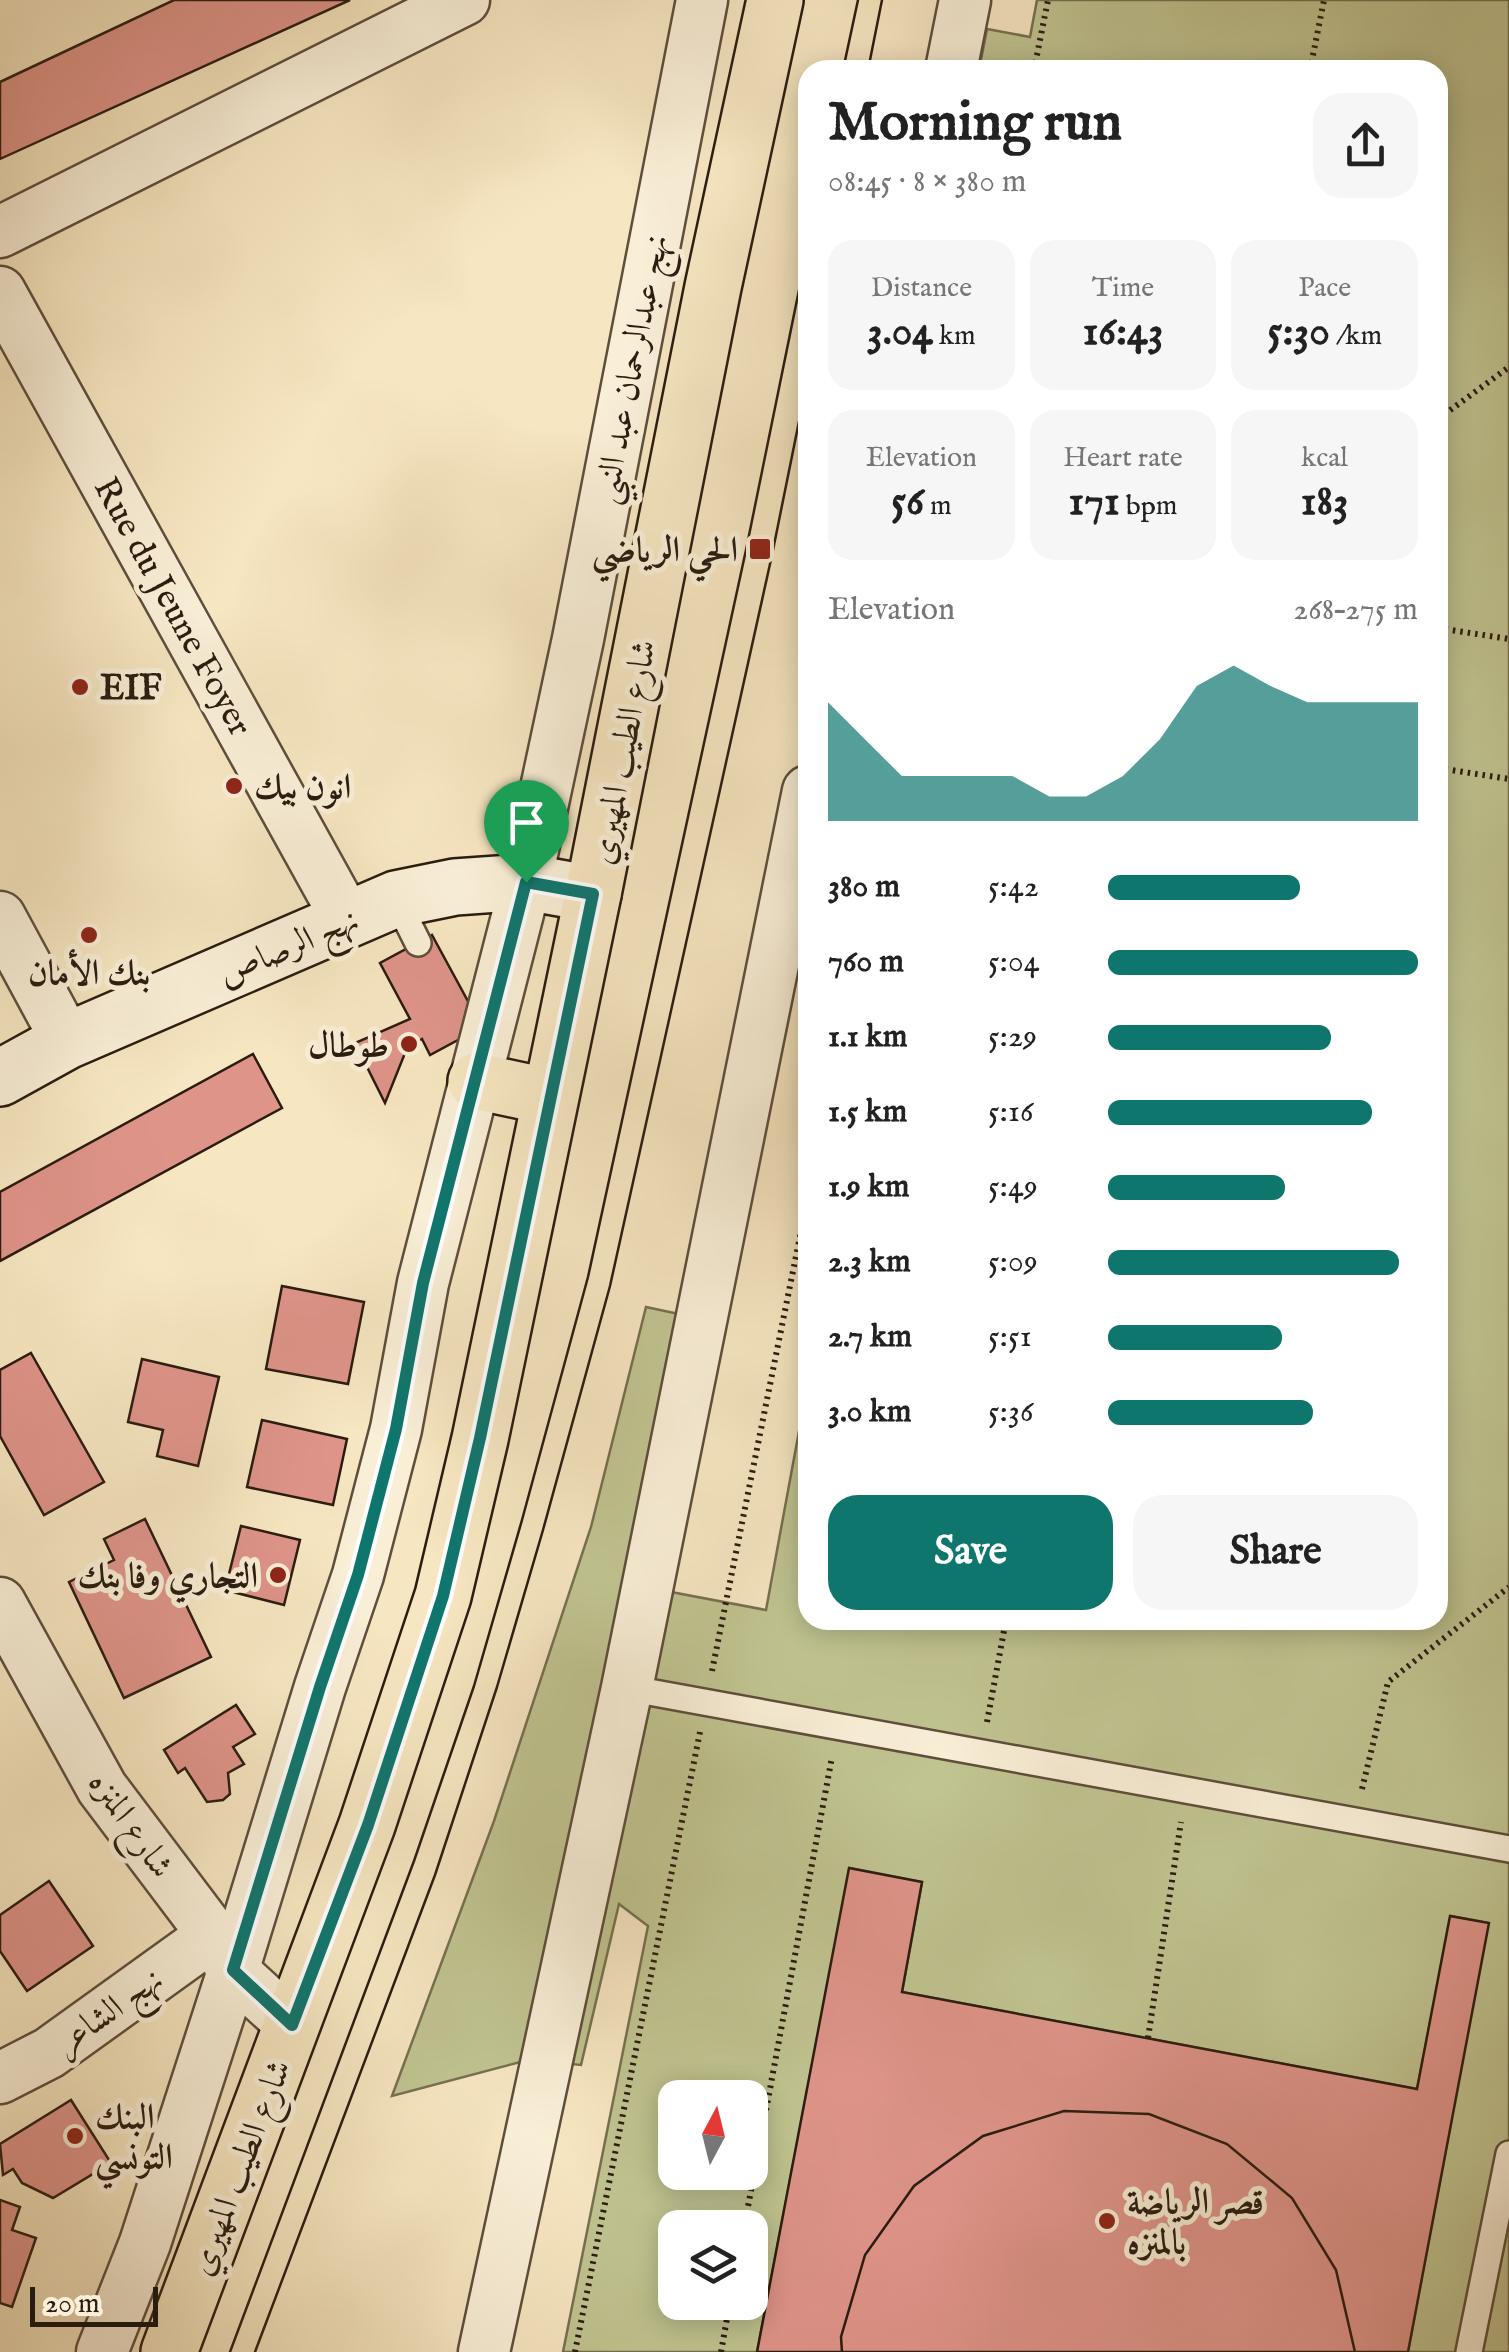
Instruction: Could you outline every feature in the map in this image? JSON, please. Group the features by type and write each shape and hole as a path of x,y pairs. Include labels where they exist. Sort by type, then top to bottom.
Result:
{"main road":[{"name":"شارع الطيب المهيري","path":"169,2352 368,1825 443,1596 480,1438 713,287 775,0"},
{"path":"467,1060 550,1098"}],"street":[{"path":"0,232 464,0"},
{"name":"نهج عبدالرحمان عبد النبي","path":"102,2352 145,2243 223,1953 358,1575 396,1429 467,1060 526,882 578,639 702,0"},
{"path":"953,60 965,0"},
{"name":"Rue du Jeune Foyer","path":"4,308 387,921"},
{"path":"484,2352 627,1688 798,841"},
{"name":"نهج الرصاص","path":"0,1078 67,1041 387,921 455,887 526,882 593,894"},
{"path":"0,917 67,1041"},
{"name":"شارع المنزه","path":"0,1603 102,1788 223,1953 292,2025"},
{"name":"نهج الشاعر","path":"0,2078 223,1953"}],"lane":[{"path":"627,1688 1509,1848"},
{"path":"1469,2352 1509,2154"}],"path":[{"path":"1036,60 1048,0"},
{"path":"1312,60 1324,0"},
{"path":"1448,412 1509,367"},
{"path":"1448,630 1509,640"},
{"path":"1448,770 1509,779"},
{"path":"575,2352 798,1247"},
{"path":"1354,1820 1388,1682 1509,1587"},
{"path":"981,1752 1004,1630"},
{"path":"747,2210 838,1726"},
{"path":"1148,2038 1186,1791"},
{"path":"721,2352 727,2320"}],"green space":[{"path":"1037,0 1509,0 1509,2352 1408,2352 1488,1923 1451,1916 1417,2089 902,1992 922,1882 850,1868 768,2295 768,2210 658,2210 658,2320 763,2320 757,2352 563,2352 648,1926 619,1904 581,2065 528,2060 392,2096 494,1821 591,1527 646,1307 679,1314 629,1584 766,1610 798,1437 798,1630 1448,1630 1448,60 981,60 987,29 1030,37"}],"building":[{"path":"174,0 350,0 0,159 0,82"},
{"path":"432,935 482,1027 430,1055 422,1039 407,1048 385,1103 355,1043 410,1019 380,963"},
{"path":"253,1054 282,1108 0,1261 0,1192"},
{"path":"282,1286 364,1302 348,1384 266,1369"},
{"path":"31,1353 104,1482 44,1515 0,1436 0,1370"},
{"path":"142,1359 219,1377 198,1466 157,1456 163,1430 128,1422"},
{"path":"262,1420 347,1439 333,1505 247,1487"},
{"path":"145,1519 211,1657 124,1698 69,1582 114,1560 104,1539"},
{"path":"241,1526 300,1540 284,1605 225,1590"},
{"path":"236,1705 255,1734 233,1747 244,1764 228,1773 230,1794 223,1800 207,1802 185,1768 178,1773 164,1750"},
{"name":"قصر الرياضة بالمنزه","path":"849,1868 922,1882 902,1992 1417,2089 1450,1916 1489,1923 1408,2352 757,2352 763,2320 768,2320 768,2294"},
{"path":"49,1881 93,1946 27,1991 0,1951 0,1915"},
{"path":"71,2100 111,2163 53,2198 22,2183 13,2169 3,2175 0,2144"},
{"path":"1064,2111 1149,2114 1227,2144 1292,2198 1336,2270 1355,2352 842,2352 841,2337 865,2255 914,2186 983,2136"},
{"path":"0,2200 20,2207 12,2230 36,2238 12,2307 0,2303"}],"tram line":[{"path":"845,60 858,0"},
{"path":"870,60 882,0"},
{"path":"230,2352 414,1861 474,1686 522,1520 588,1277 798,295"},
{"path":"255,2352 435,1875 497,1687 543,1530 610,1286 798,426"}],"place":[{"name":"الحي الرياضي","path":"760,549"},
{"name":"EIF","path":"80,687"},
{"name":"انون بيك","path":"234,786"},
{"name":"بنك الأمان","path":"89,935"},
{"name":"طوطال","path":"409,1044"},
{"name":"التجاري وفا بنك","path":"278,1575"},
{"name":"البنك التونسي","path":"75,2136"},
{"name":"قصر الرياضة بالمنزه","path":"1107,2221"}],"route":[{"path":"526,882 593,894 480,1438 443,1596 368,1825 292,2025 233,1970 358,1575 396,1429 423,1283 526,882"}]}
